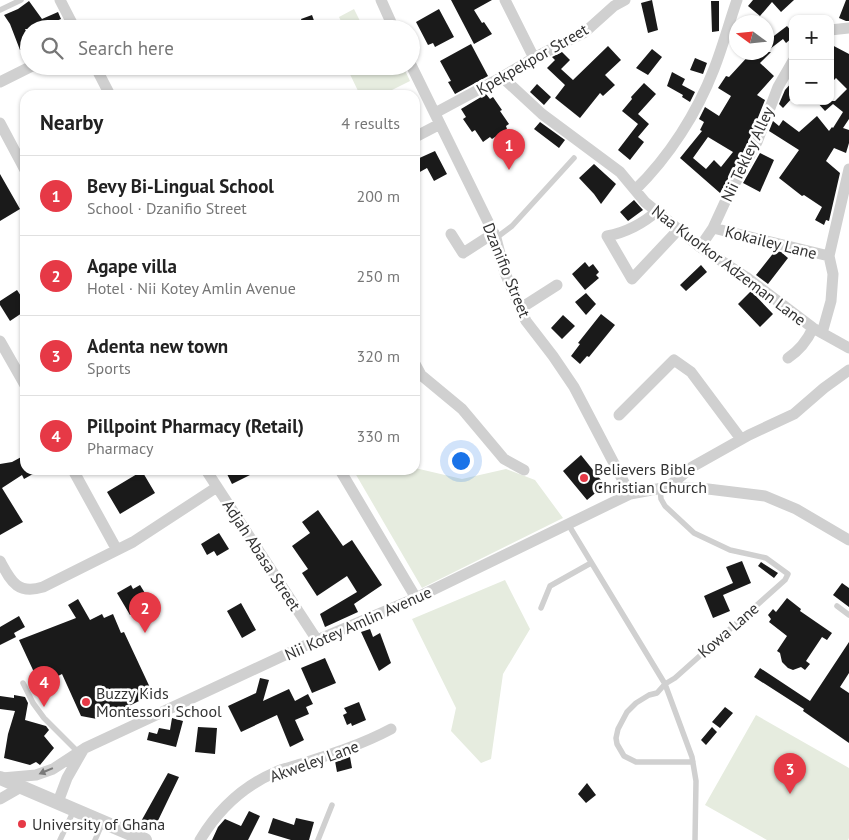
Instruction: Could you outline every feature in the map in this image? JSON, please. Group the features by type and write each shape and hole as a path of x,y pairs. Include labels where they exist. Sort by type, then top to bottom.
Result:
{"street":[{"path":"60,0 70,20"},
{"path":"381,0 390,20"},
{"path":"505,0 534,58"},
{"name":"Kpekpekpor Street","path":"435,113 585,32 614,6 625,0"},
{"path":"635,190 654,171 684,128 713,70 737,0"},
{"path":"834,30 849,28"},
{"name":"Nii Tekley Alley","path":"700,247 713,228 756,142 778,87 789,67"},
{"path":"0,82 20,72"},
{"path":"100,75 107,90"},
{"name":"Dzanifio Street","path":"416,75 495,236 505,273 526,320 574,387 630,494"},
{"name":"Naa Kuorkor Adzeman Lane","path":"502,77 542,114 620,172 645,202 700,247 746,277 817,330 849,348"},
{"path":"0,123 20,161"},
{"path":"420,134 440,124"},
{"path":"788,358 797,352 817,330 831,301 833,274 829,256 849,169"},
{"path":"657,211 647,220 615,235 607,236 632,279 678,229"},
{"name":"Kokailey Lane","path":"713,228 829,256"},
{"path":"451,234 463,253 495,236"},
{"path":"521,308 557,285"},
{"path":"0,341 20,376"},
{"path":"619,415 674,360 691,372 741,439"},
{"path":"664,488 692,467 741,439 794,414 824,388 849,370"},
{"path":"420,373 462,409 504,459 524,470"},
{"path":"76,475 117,550"},
{"name":"Adjah Abasa Street","path":"209,475 317,640"},
{"path":"343,475 416,598"},
{"path":"0,561 12,582 19,587 34,590 133,542 217,486"},
{"path":"664,488 708,489 765,496 796,509 849,540"},
{"name":"Nii Kotey Amlin Avenue","path":"0,778 36,776 53,769 82,750 317,640 416,598 630,494 664,488"},
{"name":"Akweley Lane","path":"200,840 228,802 241,792 276,772 371,740 391,729"},
{"path":"58,802 67,778 82,750"},
{"path":"0,778 145,840"},
{"path":"0,799 22,787"}],"lane":[{"path":"0,10 21,0"},
{"path":"495,236 512,226 574,158"},
{"name":"Kowa Lane","path":"664,488 661,499 665,506 694,533 730,550 766,558 788,574 785,580 675,678 665,684 658,693 649,695 636,703 627,712 618,729 617,744 624,756 636,762 693,762"},
{"path":"568,524 665,684 693,762 696,781 695,839 688,840"},
{"path":"541,608 550,586 592,563"},
{"path":"836,606 849,615"},
{"path":"23,683 33,703 44,718 82,750"},
{"path":"318,840 332,805"},
{"path":"60,840 74,810"},
{"path":"95,840 104,822"}],"shaded area":[{"path":"354,9 360,20 340,20 339,17"},
{"path":"350,75 407,75 410,81 392,90 358,90"},
{"path":"420,469 462,479 506,469 535,480 563,518 422,588 356,475 420,475"},
{"path":"505,580 530,629 503,674 491,759 481,763 451,731 456,708 412,619"},
{"path":"756,715 849,768 848,840 767,840 705,805"}],"building":[{"path":"451,0 492,0 474,10 492,34 474,44"},
{"path":"652,0 658,30 648,33 641,3"},
{"path":"753,0 794,0 781,12 772,2 761,15 748,6"},
{"path":"846,0 849,0 849,21 839,18"},
{"path":"29,1 42,19 58,12 61,19 20,20 20,50 10,24 4,15 18,9"},
{"path":"711,1 719,1 719,31 712,32"},
{"path":"439,9 454,37 435,47 433,43 428,45 420,30 420,20"},
{"path":"312,15 314,20 301,20"},
{"path":"787,26 789,28 789,40 786,43 783,39 774,46 774,36"},
{"path":"471,44 488,76 455,94 448,82 451,81 440,61"},
{"path":"608,46 621,60 605,75 615,85 603,96 600,93 580,118 555,98 565,85 547,68 555,60 552,57 562,52 570,60 561,69 573,80"},
{"path":"834,46 849,54 849,119 843,128 849,130 849,143 846,153 834,148 826,161 840,173 829,221 826,220 824,225 815,220 822,207 804,195 802,196 779,178 799,150 769,131 773,121 779,126 783,120 799,132 817,116 829,131 833,128 843,112 834,105 834,101 847,89 836,78 834,80"},
{"path":"652,49 662,57 648,75 636,68"},
{"path":"695,58 707,63 703,74 690,70"},
{"path":"745,60 763,60 760,63 774,76 757,95 765,100 747,145 720,193 680,158 702,131 700,130 704,122 699,119 705,107 719,116 731,96 718,88 726,76 729,77","holes":["708,137 733,152 721,167 714,160 706,169 693,158"]},
{"path":"672,72 685,79 682,85 695,92 690,102 682,97 683,95 667,86"},
{"path":"644,83 656,94 638,114 649,124 638,137 644,142 630,160 618,150 638,124 622,111 632,99 631,97"},
{"path":"537,84 551,97 544,105 530,92"},
{"path":"789,86 789,101 783,108 779,104"},
{"path":"486,94 490,99 493,97 509,124 506,126 507,129 492,139 490,137 483,142 475,130 472,132 463,119 466,117 461,109"},
{"path":"820,105 832,105 825,111"},
{"path":"540,122 565,140 559,148 534,129"},
{"path":"435,151 447,174 434,181 427,168 420,172 420,158"},
{"path":"760,153 774,160 760,192 743,183"},
{"path":"594,164 616,184 601,204 579,178"},
{"path":"0,174 20,209 0,221"},
{"path":"634,200 643,210 628,221 620,212"},
{"path":"775,251 781,252 788,258 768,284 756,275"},
{"path":"585,262 589,267 593,264 599,272 596,275 599,278 585,290 572,274"},
{"path":"701,265 707,272 686,291 680,285"},
{"path":"17,290 20,294 20,314 10,321 0,305 0,301"},
{"path":"751,291 773,314 760,327 738,304"},
{"path":"586,293 596,304 586,315 575,302"},
{"path":"601,314 615,325 589,357 587,356 580,364 571,356 580,344 578,343"},
{"path":"563,315 575,326 562,339 551,328"},
{"name":"Believers Bible Christian Church","path":"581,455 605,485 587,500 563,471"},
{"path":"20,458 20,475 22,475 2,488 23,522 0,535 0,464 12,462"},
{"path":"22,475 31,475 24,479"},
{"path":"135,475 144,475 155,493 120,514 107,492"},
{"path":"228,475 250,475 232,484"},
{"path":"318,510 343,546 352,540 382,585 354,604 358,612 325,627 320,614 357,592 347,576 317,596 302,573 308,569 292,546 310,533 302,522"},
{"path":"219,533 229,549 217,556 214,551 207,555 201,544"},
{"path":"742,561 751,583 723,595 730,611 713,618 704,596 733,583 726,567"},
{"path":"761,562 778,573 774,578 758,566"},
{"path":"842,583 849,588 849,607 833,595"},
{"path":"131,585 133,589 140,585 151,603 130,615 117,593"},
{"path":"787,598 801,609 800,611 832,633 827,640 822,637 806,661 810,664 805,670 801,667 793,670 782,662 780,653 777,651 787,636 769,622 771,619 768,615 773,609 776,612"},
{"path":"78,599 90,620 102,614 104,618 113,614 121,633 124,632 153,694 117,712 115,707 96,714 97,719 81,716 62,674 40,685 19,640 76,618 68,605"},
{"path":"241,603 256,630 242,638 227,611"},
{"path":"19,616 25,627 14,633 16,637 0,645 0,627"},
{"path":"370,629 373,637 380,633 391,663 379,671 361,632"},
{"path":"849,642 849,673 840,687 849,693 849,743 803,711 804,709 754,677 760,668 810,701"},
{"path":"325,658 336,683 312,693 301,668"},
{"path":"260,678 269,680 263,701 289,689 295,701 308,694 313,704 306,707 309,714 295,720 304,740 290,747 277,715 241,732 228,706 256,693"},
{"path":"14,695 25,697 28,703 25,720 46,726 49,730 44,736 54,748 40,765 36,762 30,765 4,758 8,734 15,711 0,709 0,696 14,698"},
{"path":"359,702 366,720 352,726 351,723 347,725 343,715 347,713 344,708"},
{"path":"725,707 733,713 720,728 712,722"},
{"path":"172,718 183,721 176,747 147,740 149,732 157,734 159,728 170,730"},
{"path":"198,727 217,728 215,754 195,752"},
{"path":"712,727 717,732 706,745 701,740"},
{"path":"350,757 352,768 337,772 335,761"},
{"path":"168,773 179,777 153,831 139,825"},
{"path":"587,783 596,795 586,803 578,794"},
{"path":"249,811 260,816 248,840 212,840 218,827 225,819 241,826"},
{"path":"273,818 294,825 296,818 314,822 309,840 291,840 268,833"}],"place":[{"name":"Bevy Bi-Lingual School","path":"509,170"},
{"name":"Believers Bible Christian Church","path":"584,478"},
{"name":"Agape villa","path":"145,633"},
{"name":"Buzzy Kids Montessori School","path":"86,702"},
{"name":"Pillpoint Pharmacy (Retail)","path":"44,707"},
{"name":"Adenta new town","path":"790,794"},
{"name":"University of Ghana","path":"22,824"}]}
